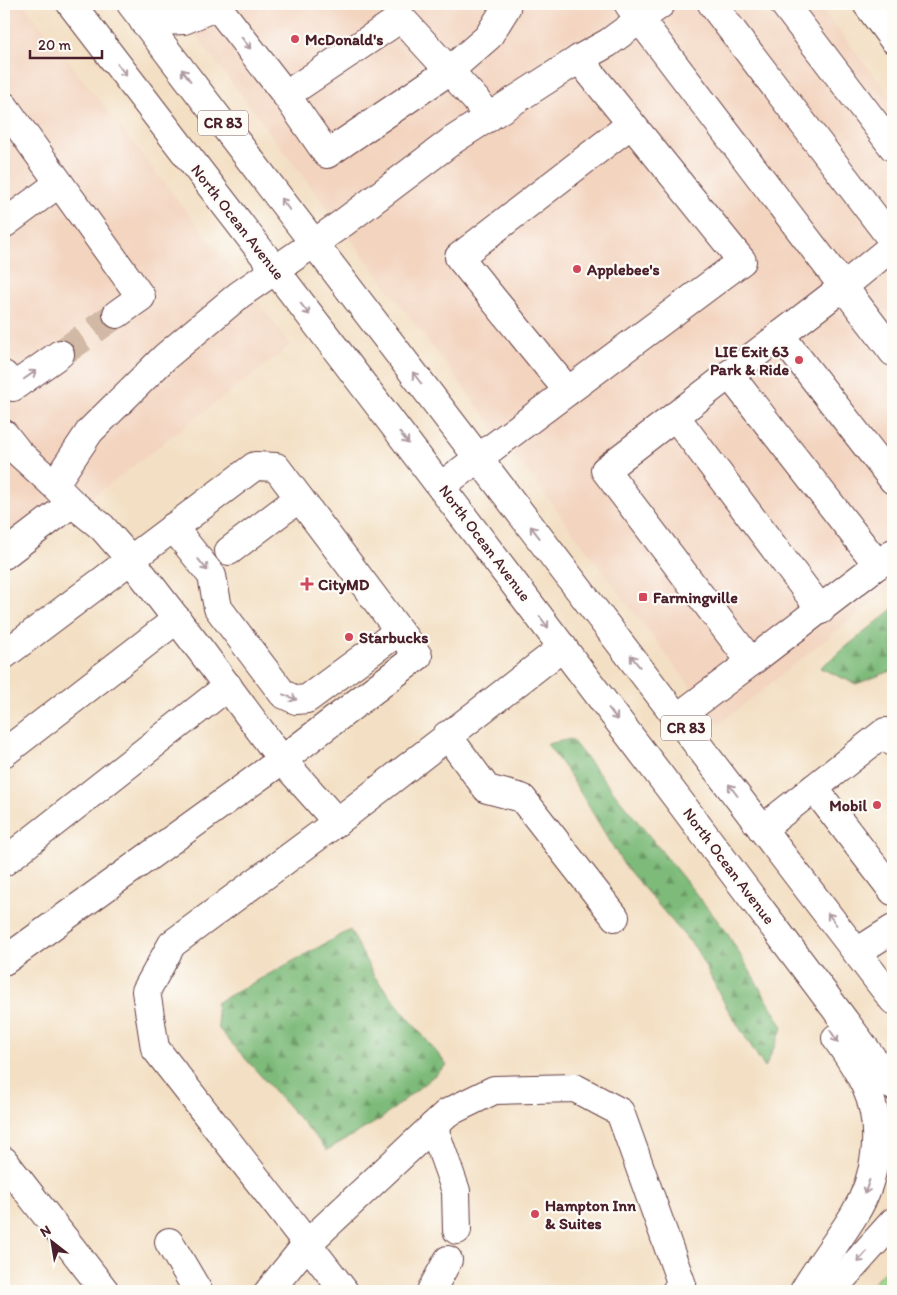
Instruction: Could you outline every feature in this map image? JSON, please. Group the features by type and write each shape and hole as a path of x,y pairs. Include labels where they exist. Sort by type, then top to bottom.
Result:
{"main road":[{"name":"North Ocean Avenue","path":"71,4 441,486 724,862 812,975 893,1086"},
{"path":"138,13 184,20 217,5 286,95 327,154 449,71 488,37 506,8 504,4"},
{"path":"712,4 893,240"},
{"path":"784,4 893,147"},
{"path":"869,5 893,39"},
{"path":"4,555 63,494 90,431 165,357 239,295 314,243 453,140 578,59 608,43 643,9 843,286 893,352"},
{"name":"CR 83","path":"138,13 893,1000"},
{"path":"286,95 401,18 476,100 488,118"},
{"path":"441,486 742,261 578,59"},
{"path":"4,106 12,137 59,183 141,297 117,314"},
{"path":"568,391 458,257 632,124"},
{"path":"4,224 59,183"},
{"path":"752,662 605,470 893,246"},
{"path":"780,335 893,480"},
{"path":"4,375 13,387 60,354"},
{"path":"678,717 821,610 885,559 729,374"},
{"path":"675,416 821,610"},
{"path":"9,451 102,527 131,560 177,619 282,760 337,822"},
{"path":"4,655 255,466 276,467 418,656 282,760 4,960"},
{"path":"229,551 299,498"},
{"path":"173,527 212,576 218,608 283,694 296,700 307,699 399,631"},
{"path":"4,753 177,619"},
{"path":"344,1291 155,1048 146,991 172,944 337,822 563,647"},
{"path":"4,862 228,686"},
{"path":"762,829 885,732 893,742"},
{"path":"447,735 487,789 522,798 615,917"},
{"path":"814,788 893,891"},
{"path":"724,862 799,985 857,1070 867,1089 873,1110 877,1134 873,1166 866,1190 855,1214 804,1291"},
{"path":"857,952 893,929"},
{"path":"269,1291 307,1244 447,1113 494,1090 575,1088 620,1112 682,1285 676,1291"},
{"path":"433,1126 456,1191 457,1230"},
{"path":"4,1161 106,1291"},
{"path":"831,1291 893,1222"},
{"path":"169,1242 198,1291"},
{"path":"431,1291 448,1260"}],"shaded area":[{"path":"4,4 24,4 291,345 4,565"},
{"path":"172,4 819,4 893,100 893,586 719,724"}],"green space":[{"path":"893,609 893,674 891,671 856,684 820,668"},
{"path":"571,739 726,931 783,1027 765,1068 727,1008 696,949 624,865 571,777 547,744"},
{"path":"350,930 374,976 447,1065 381,1119 327,1150 219,1029 216,1003"},
{"path":"893,1261 893,1291 867,1291"}],"tunnel":[{"path":"60,354 117,314"}],"place":[{"name":"McDonald's","path":"295,39"},
{"name":"Applebee's","path":"577,269"},
{"name":"LIE Exit 63 Park & Ride","path":"799,360"},
{"name":"CityMD","path":"307,584"},
{"name":"Farmingville","path":"643,597"},
{"name":"Starbucks","path":"349,637"},
{"name":"Mobil","path":"877,805"},
{"name":"Hampton Inn & Suites","path":"535,1214"}]}
